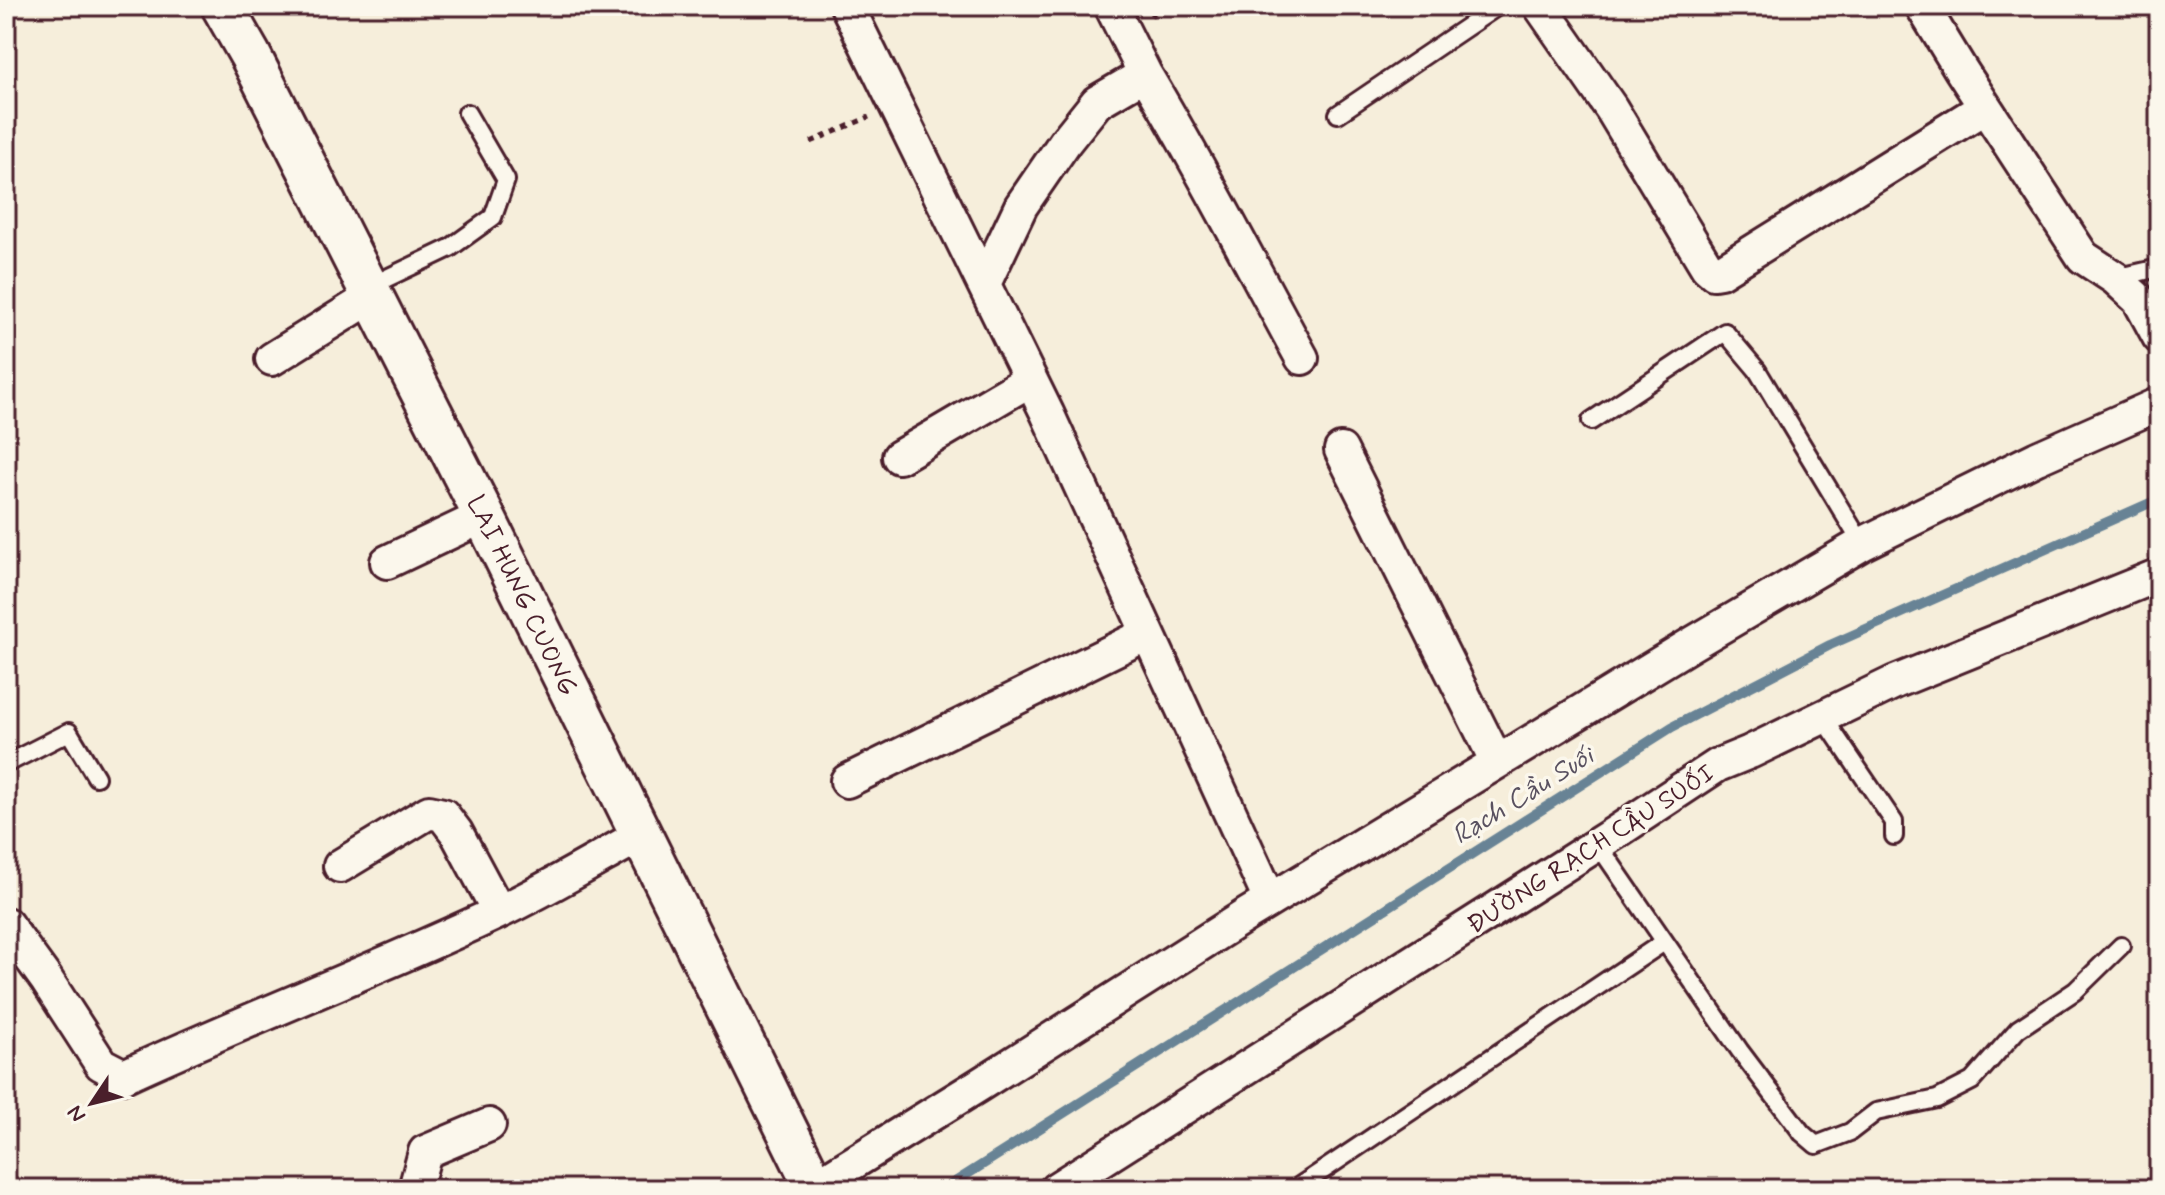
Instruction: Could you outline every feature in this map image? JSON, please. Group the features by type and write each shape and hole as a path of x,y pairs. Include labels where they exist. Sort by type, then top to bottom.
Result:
{"street":[{"name":"LAI HUNG CUONG","path":"222,6 250,55 484,516 814,1188"},
{"path":"847,6 1030,380 1270,900"},
{"path":"1111,6 1145,74 1230,222 1302,358"},
{"path":"1540,6 1611,108 1707,267 1714,273 1985,107"},
{"path":"1922,6 2083,257 2115,278 2139,300 2159,337"},
{"path":"984,284 1021,206 1065,142 1097,102 1145,74"},
{"path":"272,359 370,292"},
{"path":"899,457 1030,380"},
{"path":"814,1188 1270,900 1862,544 2037,458 2159,404"},
{"path":"1341,450 1497,762"},
{"path":"387,562 484,516"},
{"name":"ĐƯỜNG RẠCH CẦU SUỐI","path":"1056,1189 1718,765 1895,682 2159,575"},
{"path":"847,781 1147,634"},
{"path":"340,866 429,812 443,815 456,832 499,912"},
{"path":"6,924 101,1064 124,1076 499,912 641,835"},
{"path":"415,1189 425,1152 489,1125"}],"lane":[{"path":"1338,114 1498,6"},
{"path":"370,292 450,248 493,217 506,180 467,113"},
{"path":"2115,278 2159,268"},
{"path":"1591,421 1725,332 1757,370 1862,544"},
{"path":"1823,717 1894,822 1894,836"},
{"path":"6,764 69,732 96,777"},
{"path":"1597,843 1740,1051 1802,1133 1816,1145 1850,1132 1876,1112 1937,1099 1972,1081 2018,1029 2075,991 2121,946"},
{"path":"1295,1189 1664,942"}],"path":[{"path":"811,142 895,106"}],"waterway":[{"name":"Rạch Cầu Suối","path":"944,1189 1672,727 1830,645 2159,499"}]}
